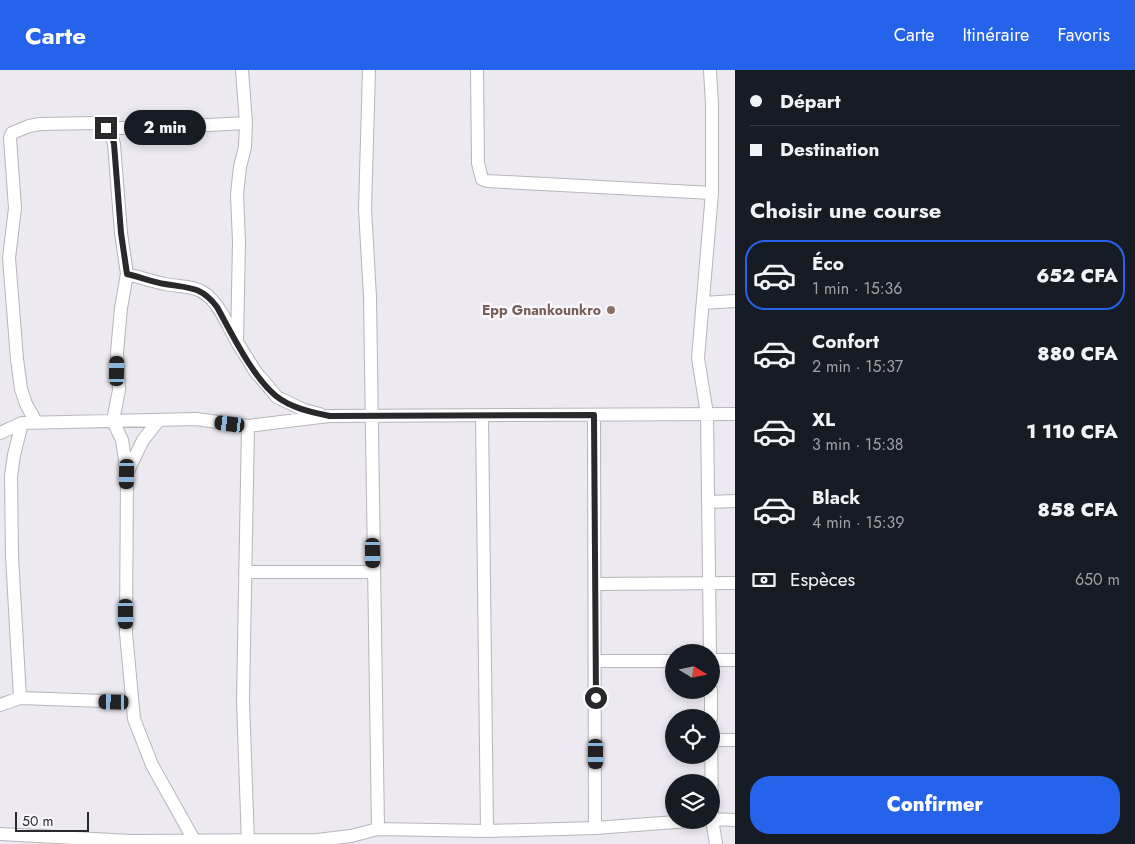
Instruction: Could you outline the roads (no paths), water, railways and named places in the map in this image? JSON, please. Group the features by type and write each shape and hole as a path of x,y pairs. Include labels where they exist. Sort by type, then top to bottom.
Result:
{"street":[{"path":"237,342 239,242 237,194 240,167 245,147 246,123 242,70"},
{"path":"370,70 365,209 370,298 378,829"},
{"path":"477,70 478,163 482,179 712,192"},
{"path":"710,70 712,192 698,358 707,414 710,644"},
{"path":"36,422 26,404 21,389 17,359 9,258 16,208 10,138 12,132 40,124 96,123 106,128 112,135 121,233 127,274 121,308 117,362 119,390 113,421 123,446 127,474 126,633 134,719 152,765 194,840"},
{"path":"106,128 152,128 246,123"},
{"path":"127,274 166,284 184,286 210,297 255,371 277,397 304,410 330,416"},
{"path":"703,303 735,301"},
{"path":"0,434 22,423 36,422 196,419 248,426 330,416 735,414"},
{"path":"594,415 596,828"},
{"path":"482,416 487,831"},
{"path":"127,474 143,440 159,420"},
{"path":"20,698 12,556 11,476 22,423"},
{"path":"248,426 243,700 248,842"},
{"path":"708,502 735,501"},
{"path":"245,572 374,572"},
{"path":"595,584 735,582"},
{"path":"720,660 735,660"},
{"path":"596,661 665,661"},
{"path":"0,705 20,698 132,702"},
{"path":"720,740 735,740"},
{"path":"720,820 735,820"},
{"path":"0,834 131,842 194,840 248,842 317,840 350,836 378,829 487,831 596,828 665,823"},
{"path":"712,829 716,844"}],"place":[{"name":"Epp Gnankounkro","path":"611,310"}]}
